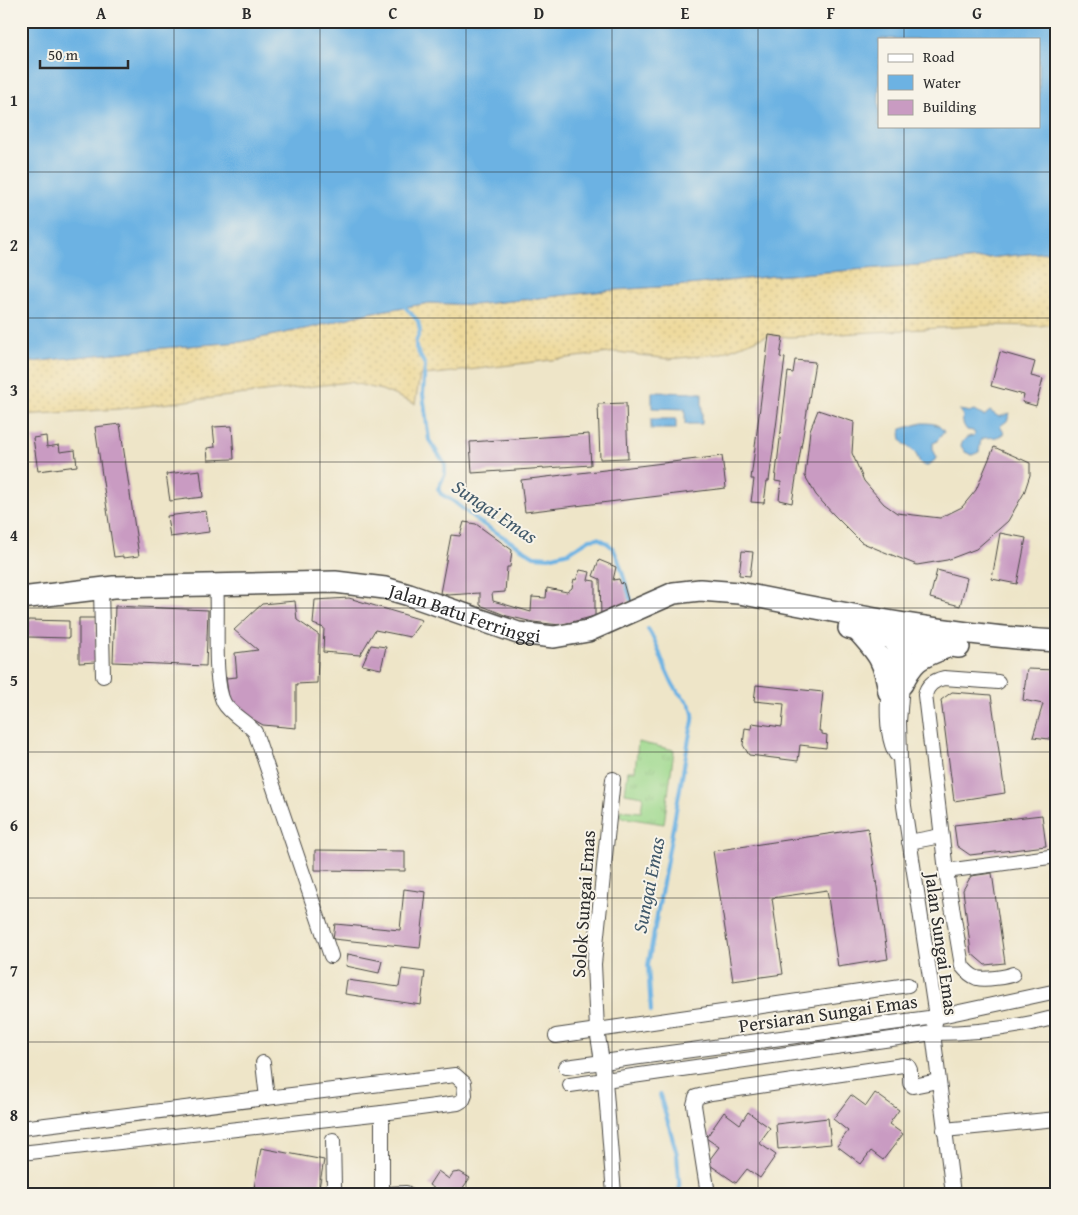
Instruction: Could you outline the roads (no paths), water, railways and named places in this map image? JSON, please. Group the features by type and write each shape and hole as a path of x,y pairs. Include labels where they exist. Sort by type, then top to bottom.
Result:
{"main road":[{"name":"Jalan Batu Ferringgi","path":"21,598 101,592 216,588 335,589 383,595 442,610 518,640 542,644 591,637 678,604 709,600 733,601 857,630 902,633"},
{"name":"Jalan Batu Ferringgi","path":"570,639 674,593 700,590 740,593 902,633"},
{"name":"Jalan Batu Ferringgi","path":"21,605 101,592"},
{"path":"857,630 878,653 895,688 910,667 918,660 950,646"},
{"path":"902,633 958,633 1057,641"},
{"path":"902,633 950,646 1057,650"}],"street":[{"path":"216,588 218,671 221,694 224,703 231,711 248,723 255,732 331,956"},
{"path":"101,592 103,676"},
{"name":"Jalan Sungai Emas","path":"902,633 895,688 900,722 900,759 904,806 936,1017 933,1034 953,1194"},
{"path":"998,682 944,678 936,680 926,689 925,695 941,836 962,966 968,973 978,978 1013,974"},
{"name":"Solok Sungai Emas","path":"613,779 594,964 597,1030 605,1080 614,1194"},
{"path":"909,842 941,836"},
{"path":"946,871 1057,856"},
{"path":"556,1036 908,985"},
{"name":"Persiaran Sungai Emas","path":"566,1067 936,1017 1057,991"},
{"name":"Persiaran Sungai Emas","path":"570,1085 933,1034 971,1033 1039,1022 1057,1017"},
{"path":"263,1063 267,1098"},
{"path":"708,1194 694,1105 696,1097 711,1093 903,1066 908,1066 910,1070 910,1083 913,1086 938,1081"},
{"path":"21,1128 455,1075 464,1083 465,1094 463,1100 458,1103 21,1153"},
{"path":"382,1113 382,1194"},
{"path":"944,1130 1057,1119"},
{"path":"333,1140 333,1194"},
{"path":"389,1194 406,1193"}],"water":[{"path":"21,21 1057,21 1057,251 918,265 614,290 473,305 430,303 368,313 314,327 240,342 21,363"},
{"path":"652,392 702,393 702,424 685,424 685,409 652,408"},
{"path":"959,410 974,411 984,416 990,411 999,417 1010,413 1007,421 1000,426 1004,433 996,437 981,439 979,452 972,455 965,452 961,446 965,439 975,434 973,431 967,430"},
{"path":"651,419 676,419 676,429 651,429"},
{"path":"922,423 937,425 944,432 933,443 933,449 937,458 928,466 921,463 914,452 903,442 900,435 901,429"}],"waterway":[{"name":"Sungai Emas","path":"404,306 418,321 420,331 416,341 416,348 425,365 423,394 429,440 445,464 445,474 438,489 441,494 478,521 534,556 549,557 569,552 590,539 598,538 607,543 613,548 618,559 631,600"},
{"name":"Sungai Emas","path":"648,629 673,685 690,705 693,716 648,965 651,1011"},
{"name":"Sungai Emas","path":"660,1095 677,1154 680,1194"}]}
